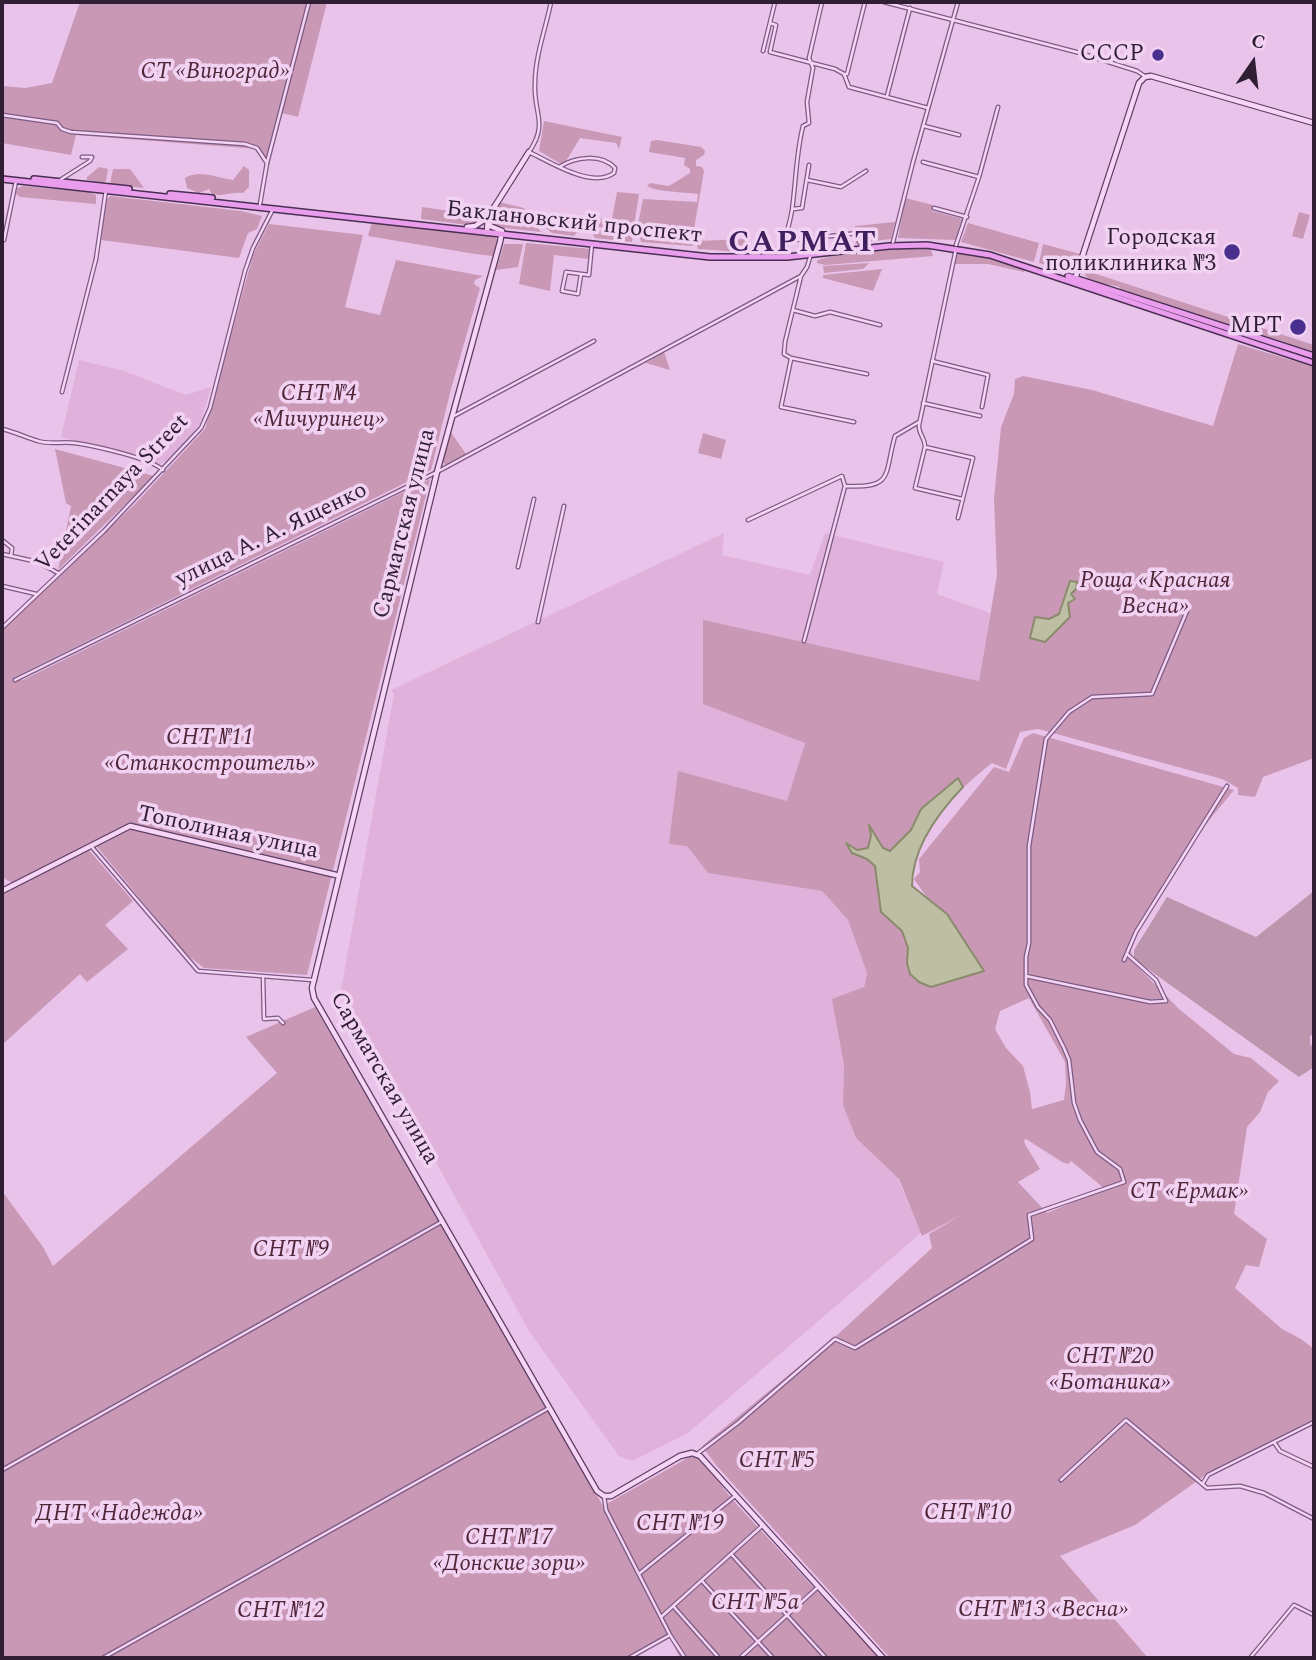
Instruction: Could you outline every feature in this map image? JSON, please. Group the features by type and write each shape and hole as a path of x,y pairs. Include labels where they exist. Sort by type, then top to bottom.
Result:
{"main road":[{"path":"1074,281 1139,83 1146,77 1151,76 1314,123"},
{"path":"467,227 475,226 488,217 529,152"},
{"path":"2,177 107,189"},
{"path":"2,177 16,181 107,189"},
{"name":"Баклановский проспект","path":"107,189 260,204 592,244 763,258 889,246 956,246"},
{"name":"Баклановский проспект","path":"107,189 487,231"},
{"path":"487,231 488,217"},
{"path":"488,217 490,226 501,233"},
{"name":"Баклановский проспект","path":"501,233 693,253 811,253 893,242 927,242 956,246 991,252 1314,363"},
{"name":"Сарматская улица","path":"501,233 437,472 312,980 314,998 594,1487 604,1496"},
{"name":"Баклановский проспект","path":"1074,281 1314,356"},
{"name":"Тополиная улица","path":"2,891 130,826 336,875"},
{"path":"604,1496 616,1494 680,1456 696,1454 883,1658"}],"street":[{"path":"260,204 267,163 309,2"},
{"path":"551,2 534,84 540,128 537,140 529,152 559,167 575,174 607,178 614,173 615,168 610,163 580,158 572,159 559,167"},
{"path":"763,51 775,2"},
{"path":"787,253 786,241 798,148 803,126 809,123 807,102 813,68 809,58 822,2"},
{"path":"844,74 847,74 865,2"},
{"path":"884,2 1126,67 1146,77"},
{"path":"893,242 909,173 958,2"},
{"path":"887,97 910,8"},
{"path":"770,23 776,25 771,52 835,69 844,74 849,87 929,108"},
{"path":"962,499 915,488 925,447 925,441 918,431 956,246 967,217 998,107"},
{"path":"2,116 57,123 62,129 71,132 245,144 257,148 267,163"},
{"path":"924,126 959,135"},
{"path":"57,182 90,161 92,156 82,157"},
{"path":"923,162 979,177"},
{"path":"792,209 802,208 809,165"},
{"path":"807,180 841,187 866,171"},
{"path":"4,240 16,181"},
{"path":"62,392 96,259 107,189"},
{"name":"Veterinarnaya Street","path":"2,628 195,437 206,420 248,260 275,207"},
{"path":"934,208 967,217"},
{"path":"786,241 858,233 859,242 863,245"},
{"path":"812,238 811,253 801,276 784,355 867,374"},
{"path":"581,274 578,294 562,291 566,272 589,275 592,244"},
{"name":"улица А. А. Ященко","path":"15,680 437,472 801,276"},
{"path":"793,310 815,316 830,312 880,325"},
{"path":"451,418 594,341"},
{"path":"791,358 781,407 854,422"},
{"path":"932,361 988,374 982,407"},
{"path":"923,403 980,416"},
{"path":"845,486 869,488 881,482 890,466 895,436 919,422"},
{"path":"2,429 23,434 36,441 75,443 102,449 147,461 163,470"},
{"path":"925,447 973,458 958,518"},
{"path":"748,520 842,476 845,486 804,641"},
{"path":"518,567 534,499"},
{"path":"538,622 564,506"},
{"path":"2,540 12,548 11,556"},
{"path":"2,554 38,562 59,574"},
{"path":"2,586 37,594"},
{"path":"696,1454 739,1423 835,1339 855,1348 1032,1239 1029,1215 1124,1181 1119,1169 1097,1152 1080,1120 1074,1103 1069,1060 1050,1020 1038,1007 1026,985 1029,846 1046,739 1069,712 1093,697 1152,694 1187,611"},
{"path":"2,618 10,620"},
{"path":"1124,960 1136,932 1227,786"},
{"path":"92,846 198,971 312,980"},
{"path":"1026,976 1150,1002 1166,1001 1156,980 1127,954"},
{"path":"263,976 264,1019 278,1018 283,1023"},
{"path":"2,1470 443,1221"},
{"path":"103,1658 549,1408"},
{"path":"1061,1480 1126,1420 1207,1488 1240,1486 1264,1493 1314,1519"},
{"path":"1203,1483 1208,1475 1314,1422"},
{"path":"1274,1442 1280,1451 1314,1467"},
{"path":"604,1496 606,1510 670,1635 685,1658"},
{"path":"639,1574 735,1496"},
{"path":"661,1617 762,1526"},
{"path":"732,1555 826,1658"},
{"path":"702,1581 772,1658"},
{"path":"740,1658 818,1587"},
{"path":"1250,1658 1294,1605 1314,1615"},
{"path":"674,1607 719,1658"},
{"path":"629,1658 670,1635"}],"shaded area":[{"path":"79,360 124,371 186,395 211,387 201,421 169,460 160,464 61,437"},
{"path":"724,533 722,555 810,575 825,533 944,562 937,594 990,613 979,681 703,621 703,704 805,742 788,801 687,846 708,873 822,891 848,920 867,973 844,1065 843,1105 856,1138 897,1177 921,1233 688,1433 632,1461 619,1456 529,1331 341,990 394,694 391,690"},
{"path":"1070,581 1077,582 1076,589 1071,594 1075,599 1068,603 1070,617 1045,642 1030,638 1035,617 1049,619 1059,614"},
{"path":"958,778 963,787 944,808 928,832 916,858 912,886 947,914 984,971 931,987 910,974 907,963 908,948 902,931 881,912 875,866 867,859 852,853 846,843 857,850 868,848 871,835 869,825 883,848 890,851 911,830 921,809"},
{"path":"1314,891 1314,1033 1310,1036 1310,1044 1314,1048 1314,1067 1299,1077 1134,959 1134,950 1167,897 1256,937"}],"green space":[{"name":"СТ «Виноград»","path":"80,2 327,2 298,117 282,113 269,165 257,149 76,135 71,155 2,143 2,86 25,88 52,83"},
{"path":"544,121 622,137 619,149 616,143 580,138 565,163 561,164 539,151"},
{"path":"651,141 701,147 705,151 704,155 696,160 696,166 702,167 704,171 693,235 637,229 643,199 697,202 698,194 663,191 647,186 650,183 669,186 690,173 690,169 684,165 685,158 649,152"},
{"path":"244,166 249,170 249,187 243,193 216,195 209,189 199,193 187,188 185,178 190,175 202,174 233,180"},
{"path":"99,167 108,169 106,181 103,183 87,180 87,177"},
{"path":"113,169 130,169 144,188 110,184"},
{"path":"23,186 89,192 96,195 96,204 20,197 16,194 17,188"},
{"path":"617,192 639,194 634,226 627,231 592,226 593,218 612,219"},
{"path":"110,196 241,211 262,216 257,229 248,233 239,258 101,240 105,201"},
{"path":"905,198 933,205 932,211 963,219 956,240 898,238"},
{"path":"499,202 524,208 530,218 491,214"},
{"path":"422,207 483,216 476,223 468,225 421,219"},
{"path":"1299,212 1310,215 1303,239 1292,236"},
{"path":"492,216 532,221 541,232 495,227"},
{"path":"372,222 494,235 497,240 493,256 475,254 368,236"},
{"path":"895,222 891,239 856,243 855,226"},
{"path":"539,223 578,226 578,231 574,236 552,233"},
{"path":"968,223 1039,243 1034,262 961,242"},
{"path":"269,224 363,235 345,307 380,315 396,260 483,276 475,280 474,284 480,288 431,470 15,677 23,680 430,479 307,975 204,968 187,955 93,842 12,883 2,877 2,630 135,504 205,429 253,255"},
{"path":"590,229 633,233 632,242 595,238"},
{"path":"639,233 694,238 693,246 641,242"},
{"path":"746,239 746,248 782,247 782,250 742,252 698,249 697,246 699,241"},
{"path":"526,243 591,249 589,259 554,255 550,291 519,284"},
{"path":"504,244 523,244 518,267 496,270"},
{"path":"1043,244 1080,254 1073,273 1039,263"},
{"path":"924,247 931,250 933,256 825,265 817,263 823,258 835,256"},
{"path":"960,252 1025,268 1024,272 988,264 955,264 955,257"},
{"path":"869,263 863,269 824,273 823,266"},
{"path":"882,269 873,291 823,278 823,275"},
{"path":"1090,272 1314,345 1314,353 1121,290 1119,287 1095,282 1084,273"},
{"path":"1238,344 1314,367 1314,758 1263,777 1255,797 1238,795 1238,788 1222,779 1038,729 1020,732 1006,769 992,763 963,787 938,816 919,849 912,886 928,899 914,879 920,872 919,859 994,767 1009,772 1024,738 1033,733 1234,790 1196,836 1130,940 1132,961 1179,1009 1234,1054 1251,1058 1279,1081 1268,1092 1260,1112 1247,1127 1234,1214 1267,1239 1259,1267 1246,1265 1235,1288 1282,1329 1314,1349 1314,1421 1229,1467 1214,1469 1135,1525 1060,1556 1148,1658 890,1658 716,1465 702,1446 836,1336 932,1248 929,1234 963,1214 922,1236 899,1179 856,1138 843,1105 844,1065 832,999 864,987 867,973 848,920 822,891 708,873 687,846 669,844 678,771 787,801 805,743 703,704 703,620 979,681 997,575 994,499 1001,427 1014,394 1015,379 1023,376 1092,390 1213,426","holes":["1029,998 1065,1062 1066,1084 1064,1100 1032,1109 1023,1066 1006,1048 995,1029 1000,1011","1026,1139 1062,1162 1068,1164 1071,1161 1105,1189 1047,1213 1018,1182 1040,1169 1025,1144"]},
{"path":"664,352 670,370 646,363"},
{"path":"450,431 466,454 446,465 441,461"},
{"path":"703,433 726,440 721,459 698,453"},
{"path":"55,449 154,476 58,570 71,506 66,503"},
{"path":"88,849 133,901 105,925 128,949 87,982 80,974 2,1045 2,893"},
{"path":"315,1007 603,1506 691,1456 701,1458 731,1498 879,1658 680,1658 668,1634 624,1658 2,1658 2,1191 43,1247 53,1266 277,1073 246,1037"}],"place":[{"name":"СССР","path":"1158,55"},
{"name":"Городская поликлиника №3","path":"1232,252"},
{"name":"МРТ","path":"1298,327"}],"district":[{"name":"САРМАТ","path":"803,245"}],"park label":[{"name":"СНТ №4 «Мичуринец»","path":"319,408"},
{"name":"Роща «Красная Весна»","path":"1155,595"},
{"name":"СНТ №11 «Станкостроитель»","path":"210,752"},
{"name":"СТ «Ермак»","path":"1189,1193"},
{"name":"СНТ №9","path":"291,1251"},
{"name":"СНТ №20 «Ботаника»","path":"1110,1371"},
{"name":"СНТ №5","path":"777,1462"},
{"name":"СНТ №10","path":"968,1514"},
{"name":"ДНТ «Надежда»","path":"119,1515"},
{"name":"СНТ №19","path":"680,1525"},
{"name":"СНТ №17 «Донские зори»","path":"509,1552"},
{"name":"СНТ №5а","path":"755,1604"},
{"name":"СНТ №13 «Весна»","path":"1043,1611"},
{"name":"СНТ №12","path":"281,1612"}]}
